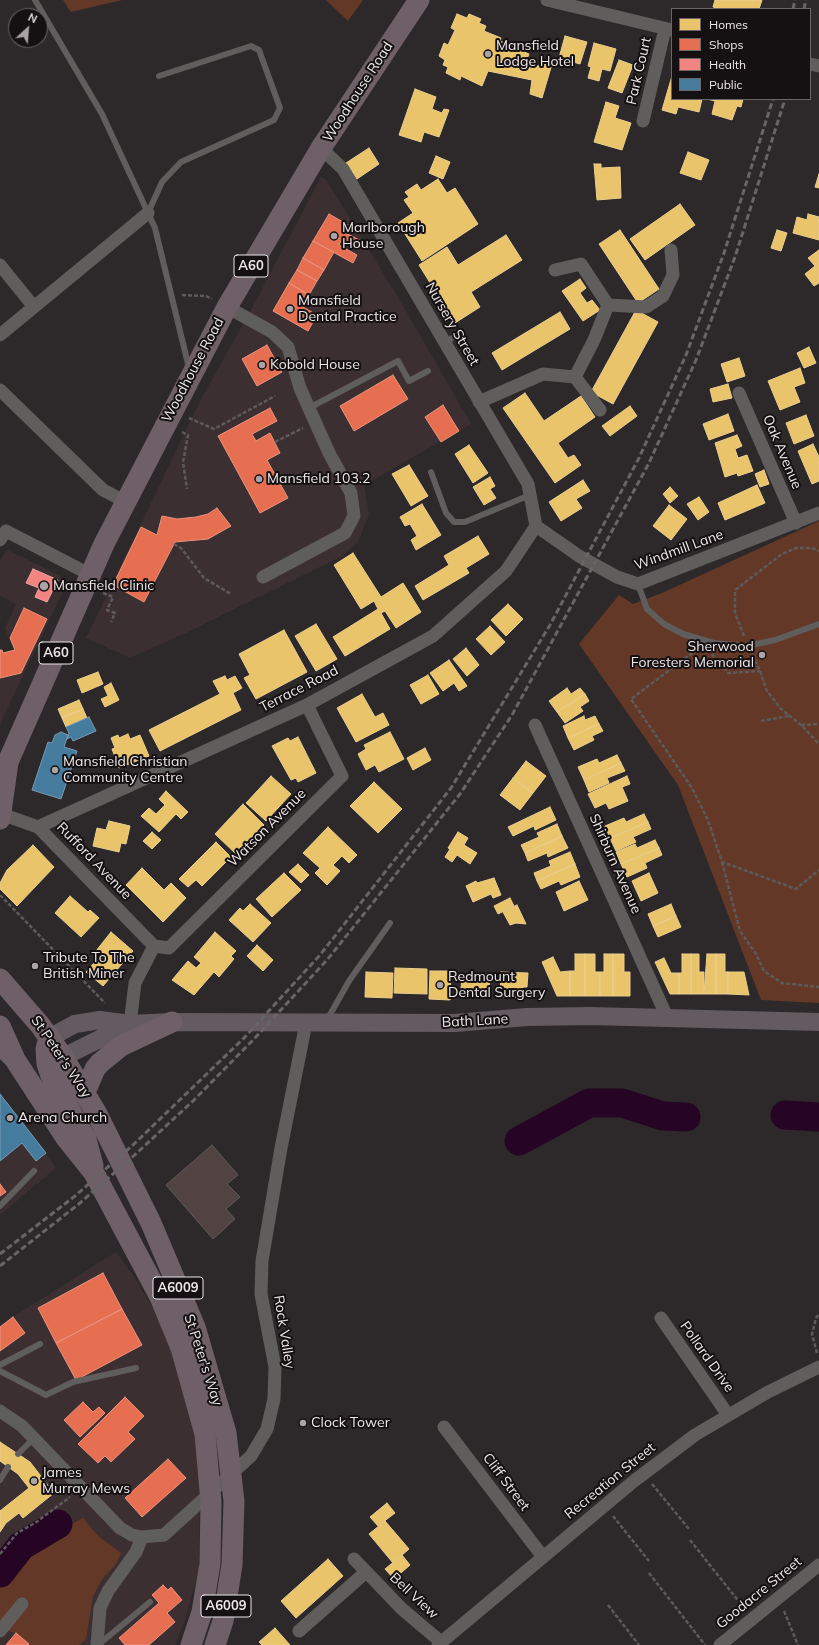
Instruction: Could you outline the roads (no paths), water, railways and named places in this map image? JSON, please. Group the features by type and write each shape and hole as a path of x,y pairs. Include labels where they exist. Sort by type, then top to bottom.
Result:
{"highway":[{"name":"Woodhouse Road","path":"0,816 4,766 104,544 190,375 227,307 321,148 419,0"},
{"name":"St Peter's Way","path":"0,979 36,1019 49,1038"},
{"path":"85,1092 95,1069 121,1046 172,1022"},
{"name":"St Peter's Way","path":"0,1026 7,1052 66,1138 94,1173 160,1297 181,1348 205,1434 211,1502 209,1568 202,1612 191,1645"},
{"path":"49,1038 46,1049 55,1061"},
{"path":"7,1052 37,1064 55,1061"},
{"name":"St Peter's Way","path":"55,1061 85,1092 151,1223 195,1327 226,1433 234,1501 232,1569 223,1621 215,1645"},
{"path":"55,1061 51,1076 86,1139 94,1173"},
{"path":"209,1568 232,1569"}],"main road":[{"name":"Bath Lane","path":"49,1038 75,1024 100,1020 130,1024 172,1022 455,1023 527,1017 591,1016 819,1022"},
{"name":"Bath Lane","path":"55,1061 130,1024"}],"street":[{"path":"547,0 669,30"},
{"name":"Park Court","path":"643,121 669,30"},
{"name":"Nursery Street","path":"321,148 343,169 528,484 536,526"},
{"path":"0,335 148,212"},
{"path":"608,305 646,307 663,296 673,275 671,250"},
{"path":"555,270 581,264 608,305"},
{"path":"0,265 34,307"},
{"path":"574,377 594,340 608,305"},
{"path":"227,307 272,332 288,347 300,388 329,453 351,493 354,516 345,533 263,577"},
{"path":"480,402 543,374 574,377 600,410"},
{"path":"0,390 103,490 126,502"},
{"name":"Oak Avenue","path":"740,393 796,523"},
{"name":"Windmill Lane","path":"536,526 579,556 617,577 638,584 819,513"},
{"name":"Terrace Road","path":"38,827 307,705 433,636 506,571 536,526"},
{"path":"0,540 6,531 88,580"},
{"name":"Watson Avenue","path":"154,946 169,948 342,776 307,705"},
{"name":"Shirburn Avenue","path":"535,725 667,1017"},
{"name":"Rufford Avenue","path":"0,816 38,827 154,946"},
{"path":"130,1024 135,983 154,946"},
{"name":"Rock Valley","path":"0,1411 22,1426 120,1528 132,1535 142,1537 164,1535 251,1456 267,1430 274,1399 275,1367 261,1294 262,1261 281,1148 306,1023"},
{"name":"Pollard Drive","path":"661,1318 728,1415"},
{"name":"Recreation Street","path":"439,1643 604,1506 695,1435 818,1361"},
{"name":"Cliff Street","path":"444,1427 543,1557"},
{"path":"98,1645 100,1608 108,1591 136,1552 142,1537"},
{"name":"Bell View","path":"354,1559 402,1609 439,1643"},
{"name":"Goodacre Street","path":"720,1645 819,1565"},
{"path":"299,1631 366,1572"},
{"path":"0,1631 22,1604"}],"lane":[{"path":"36,0 102,114 155,228 190,375"},
{"path":"148,212 162,182 181,162 274,120 280,108 259,50 251,46 159,76"},
{"path":"445,343 458,334"},
{"path":"309,408 398,361 409,381 428,371"},
{"path":"431,472 446,513 454,522 465,522 530,495"},
{"path":"638,584 647,610 664,624 683,634 714,643 747,646 775,640 819,624"},
{"path":"325,1023 349,981 390,923"},
{"path":"0,1206 34,1171"},
{"path":"0,1365 40,1344"},
{"path":"0,1371 46,1395 73,1382 136,1368"},
{"path":"18,1454 34,1438"},
{"path":"0,1480 8,1467"},
{"path":"98,1645 150,1602"}],"waterway":[{"path":"519,1141 589,1103 622,1103 663,1116 686,1117"},
{"path":"785,1115 819,1117"},
{"path":"0,1573 21,1546 58,1524"}],"railway":[{"path":"793,8 795,0"},
{"path":"804,8 806,0"},
{"path":"0,1254 75,1196 134,1144 244,1038 320,955 451,788 550,625 639,458 686,355 724,253 773,100"},
{"path":"0,1266 80,1203 139,1151 194,1100 254,1039 327,960 460,794 512,715 649,463 696,360 735,257 785,100"}],"place":[{"name":"Mansfield Lodge Hotel","path":"488,54"},
{"name":"Marlborough House","path":"334,236"},
{"name":"Mansfield Dental Practice","path":"290,309"},
{"name":"Kobold House","path":"262,365"},
{"name":"Mansfield 103.2","path":"259,479"},
{"name":"Mansfield Clinic","path":"44,586"},
{"name":"Sherwood Foresters Memorial","path":"762,655"},
{"name":"Mansfield Christian Community Centre","path":"55,770"},
{"name":"Tribute To The British Miner","path":"35,966"},
{"name":"Redmount Dental Surgery","path":"440,985"},
{"name":"Arena Church","path":"10,1118"},
{"name":"Clock Tower","path":"303,1423"},
{"name":"James Murray Mews","path":"34,1481"}]}
